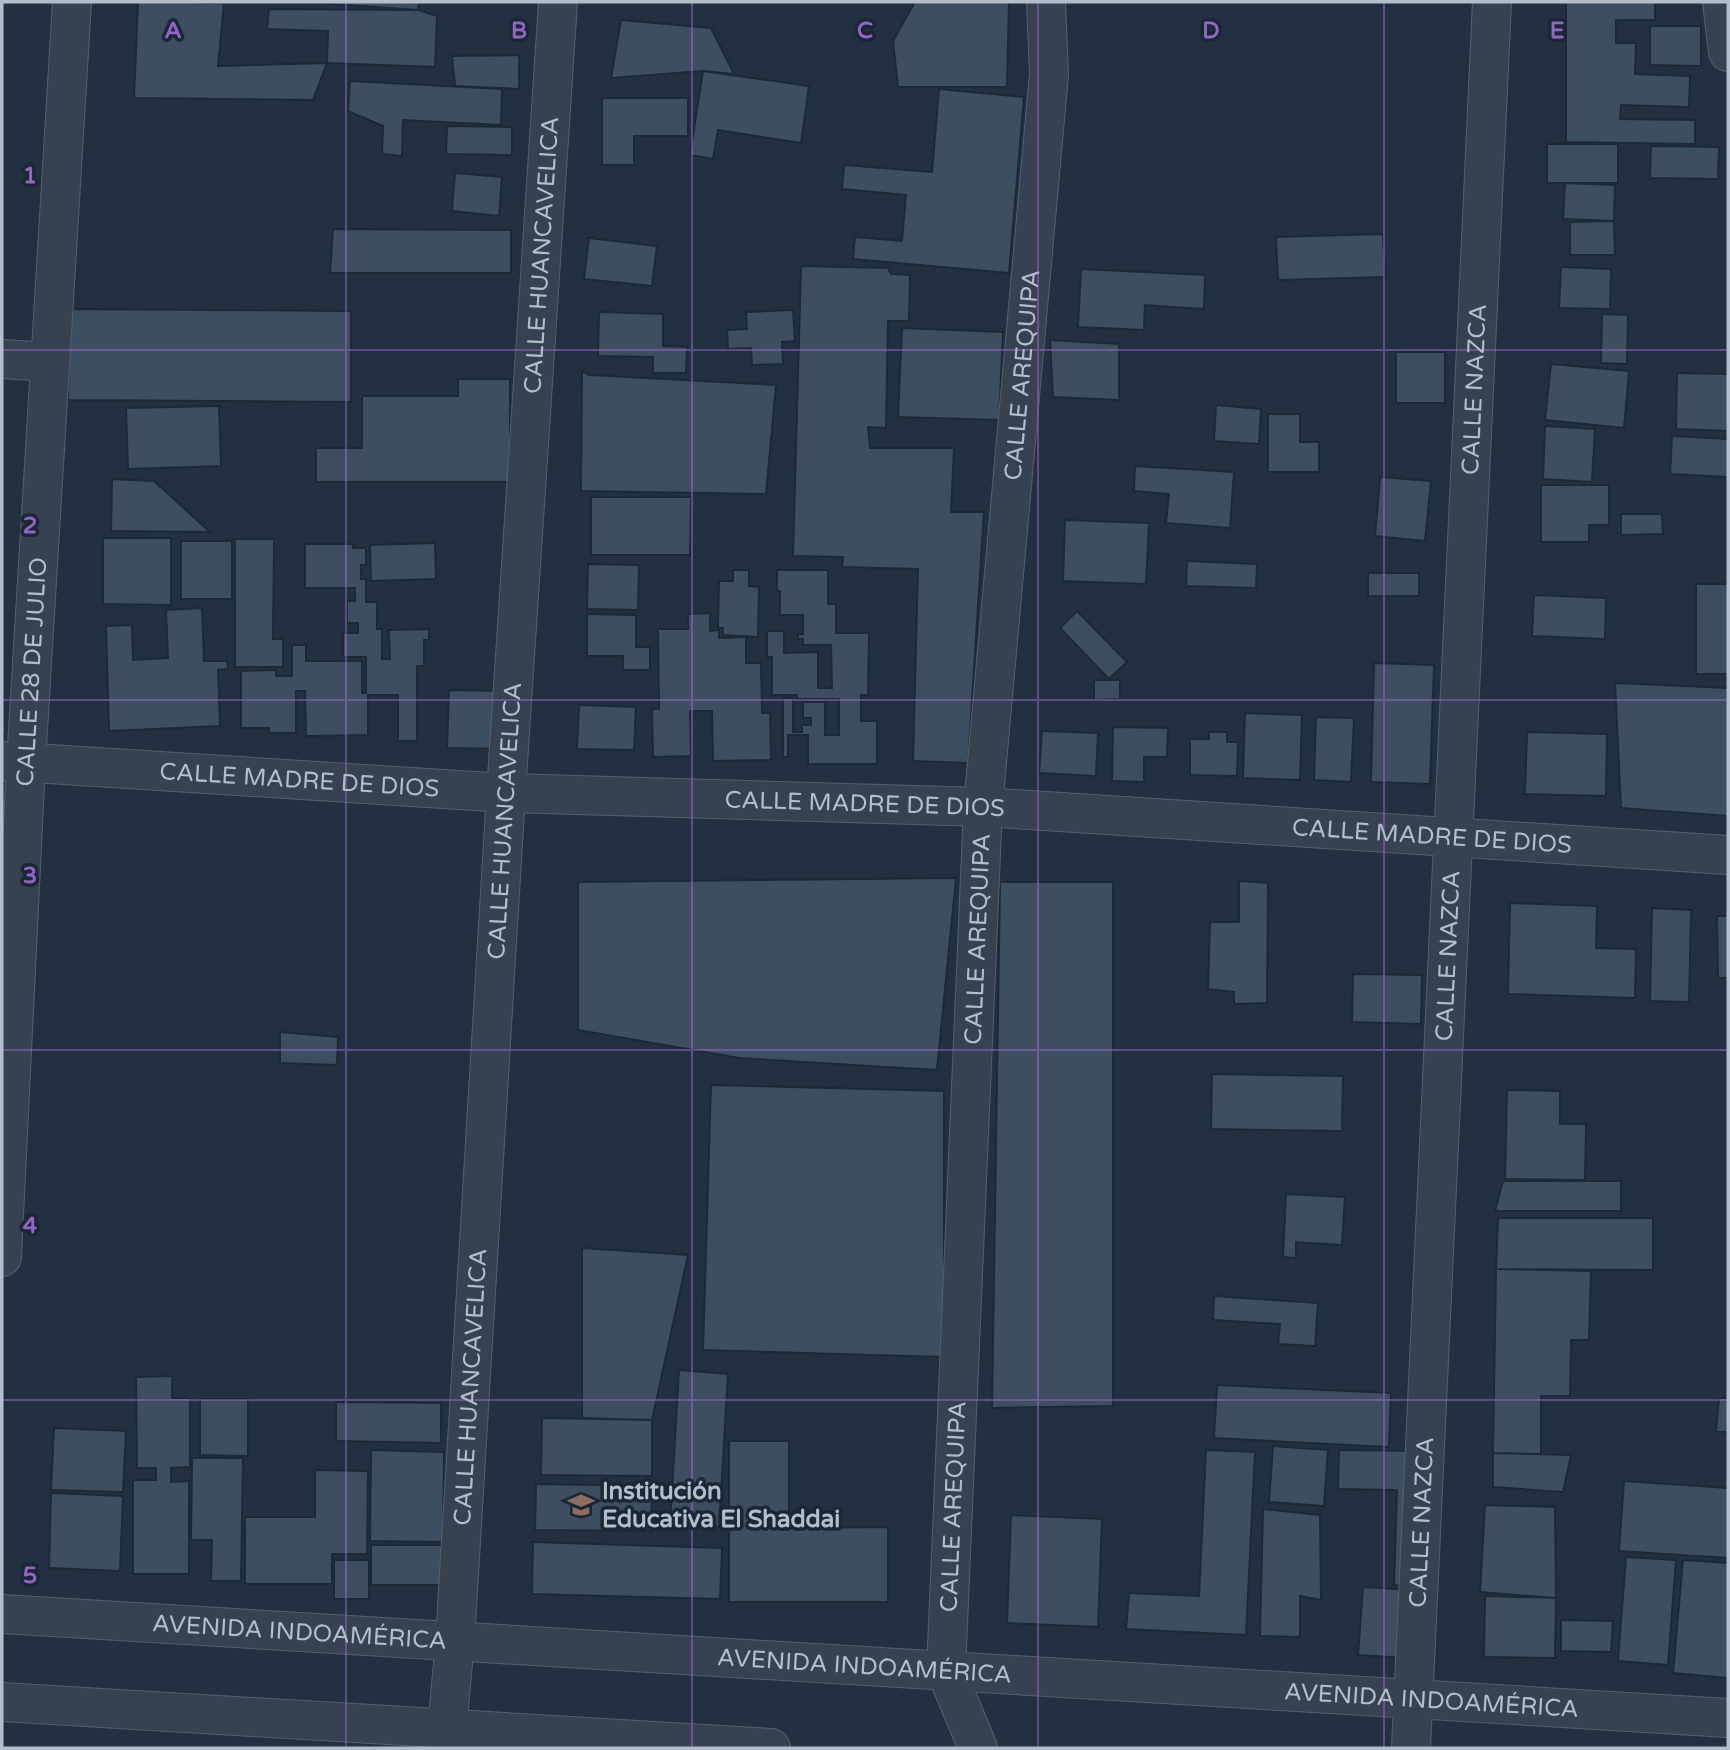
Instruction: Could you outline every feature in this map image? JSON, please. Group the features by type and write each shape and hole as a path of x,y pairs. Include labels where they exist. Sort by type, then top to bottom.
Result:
{"street":[{"name":"CALLE 28 DE JULIO","path":"2,1258 14,762 50,362 72,2"},
{"name":"CALLE HUANCAVELICA","path":"448,1739 558,2"},
{"name":"CALLE AREQUIPA","path":"946,1671 983,807 1049,74 1046,2"},
{"name":"CALLE NAZCA","path":"1411,1748 1492,2"},
{"path":"1723,2 1728,52"},
{"path":"2,359 50,362"},
{"name":"CALLE MADRE DE DIOS","path":"14,762 506,793 983,807 1728,855"},
{"name":"AVENIDA INDOAMÉRICA","path":"2,1614 1728,1718"},
{"path":"946,1671 978,1748"},
{"path":"2,1702 448,1739 771,1748"}],"building":[{"path":"138,2 224,3 218,66 327,63 313,100 134,98"},
{"path":"304,2 419,2 418,10"},
{"path":"915,2 1009,2 1007,87 898,87 893,41"},
{"path":"1566,2 1655,2 1655,20 1616,20 1616,43 1636,43 1635,74 1690,76 1689,107 1621,105 1620,119 1695,120 1695,144 1566,142"},
{"path":"269,9 418,10 437,16 435,67 327,63 328,31 267,29"},
{"path":"621,20 711,28 734,74 703,71 611,78"},
{"path":"1650,26 1701,26 1701,66 1650,65"},
{"path":"519,55 519,89 455,86 452,56"},
{"path":"703,71 809,86 801,143 718,130 713,159 690,155"},
{"path":"350,81 502,89 501,125 403,120 402,156 382,154 383,126 348,111"},
{"path":"939,89 1024,97 1009,273 853,259 855,237 902,241 906,195 842,189 844,165 932,172"},
{"path":"602,98 688,98 688,136 634,136 634,165 602,165"},
{"path":"447,126 512,127 512,155 446,154"},
{"path":"1547,144 1618,144 1618,183 1547,183"},
{"path":"1651,146 1719,147 1718,179 1650,178"},
{"path":"455,173 502,177 499,216 452,211"},
{"path":"1565,183 1615,185 1614,221 1563,219"},
{"path":"1614,221 1615,255 1570,255 1570,222"},
{"path":"333,229 511,230 511,273 330,273"},
{"path":"1383,234 1385,277 1278,280 1276,237"},
{"path":"589,238 657,246 652,286 584,279"},
{"path":"801,266 888,268 891,274 910,275 909,321 888,321 886,428 868,427 870,448 954,448 951,512 984,512 968,763 913,761 918,569 842,567 843,557 793,556"},
{"path":"1561,267 1611,269 1610,309 1559,308"},
{"path":"1081,269 1205,275 1204,309 1145,305 1144,330 1078,327"},
{"path":"69,309 351,311 351,402 68,400"},
{"path":"793,310 795,341 782,342 783,364 752,365 751,348 728,349 727,330 747,329 746,312"},
{"path":"599,312 663,314 663,346 687,347 686,373 653,373 653,357 598,356"},
{"path":"1602,314 1628,315 1627,364 1601,363"},
{"path":"902,328 1003,332 999,420 898,417"},
{"path":"1050,340 1119,344 1119,400 1053,397"},
{"path":"1396,352 1445,352 1445,403 1396,403"},
{"path":"1551,364 1629,371 1624,428 1545,420"},
{"path":"582,371 589,375 776,385 766,494 581,491"},
{"path":"1677,373 1728,374 1728,431 1676,429"},
{"path":"458,379 510,379 510,482 316,482 316,448 362,448 362,396 458,396"},
{"path":"1216,405 1261,409 1259,444 1214,441"},
{"path":"219,406 221,466 128,469 126,408"},
{"path":"1268,414 1300,414 1300,442 1319,442 1319,472 1268,472"},
{"path":"1545,426 1595,429 1592,482 1543,479"},
{"path":"1672,436 1728,439 1728,477 1670,474"},
{"path":"1135,466 1234,472 1230,528 1166,523 1169,494 1134,491"},
{"path":"1380,477 1431,481 1425,541 1375,536"},
{"path":"112,479 154,481 210,532 111,531"},
{"path":"1541,485 1609,485 1609,525 1589,525 1589,542 1541,542"},
{"path":"591,497 691,497 690,555 591,555"},
{"path":"1621,514 1662,514 1663,534 1621,535"},
{"path":"1065,520 1149,523 1146,584 1063,581"},
{"path":"103,538 171,538 171,605 103,604"},
{"path":"235,539 274,539 273,639 283,639 283,667 235,667"},
{"path":"181,541 232,541 232,599 181,599"},
{"path":"435,543 436,579 371,581 370,545"},
{"path":"305,544 353,544 353,548 366,548 366,565 361,565 361,579 366,579 366,602 377,602 377,629 382,629 382,659 390,659 389,630 429,629 429,640 424,640 424,666 417,666 417,741 398,741 398,695 368,695 368,735 306,736 305,691 296,691 296,733 269,733 269,728 241,728 241,671 276,670 276,676 292,676 292,645 306,645 306,661 362,661 362,693 366,693 366,657 343,657 343,633 358,633 358,623 347,623 347,601 355,601 355,588 305,588"},
{"path":"1187,561 1257,564 1256,588 1186,586"},
{"path":"588,564 639,565 638,610 587,609"},
{"path":"733,570 749,570 749,586 759,587 758,637 723,635 723,628 718,628 719,581 733,581"},
{"path":"777,570 828,570 828,604 836,604 836,633 869,633 868,695 861,695 861,721 877,721 877,764 808,764 808,735 788,735 788,757 783,757 783,698 793,698 793,732 802,732 802,725 811,725 811,718 803,718 803,702 825,702 825,735 839,735 839,699 797,699 797,695 772,695 772,657 767,657 767,631 784,631 784,653 818,652 818,688 832,688 831,645 803,645 803,639 798,639 798,634 803,634 803,615 780,615"},
{"path":"1368,573 1419,573 1419,596 1368,596"},
{"path":"1696,584 1728,584 1728,674 1696,674"},
{"path":"1534,595 1606,598 1605,639 1532,636"},
{"path":"202,608 204,661 227,661 228,669 218,670 220,726 109,731 106,626 132,625 133,660 168,658 166,610"},
{"path":"1077,611 1127,662 1109,679 1060,628"},
{"path":"710,613 710,631 719,630 719,638 746,637 746,663 761,663 762,713 770,713 771,760 713,761 712,711 690,711 691,756 653,757 652,709 659,709 658,629 688,629 688,614"},
{"path":"587,614 636,615 636,647 650,647 650,670 623,670 623,656 587,656"},
{"path":"1374,663 1434,665 1430,784 1371,782"},
{"path":"1094,680 1120,680 1120,699 1094,700"},
{"path":"1615,683 1728,688 1728,816 1621,808"},
{"path":"449,690 505,691 503,749 447,748"},
{"path":"579,705 636,707 634,750 577,749"},
{"path":"1245,713 1302,715 1300,780 1243,778"},
{"path":"1316,717 1354,718 1351,782 1314,780"},
{"path":"1113,727 1168,728 1167,757 1144,757 1144,782 1112,781"},
{"path":"1042,731 1098,733 1096,776 1039,773"},
{"path":"1209,732 1227,732 1227,742 1238,742 1237,776 1190,775 1190,739 1209,739"},
{"path":"1527,732 1607,734 1606,796 1525,794"},
{"path":"956,878 937,1070 739,1058 578,1030 578,882"},
{"path":"1239,881 1268,883 1267,1003 1234,1004 1234,992 1208,989 1210,922 1239,922"},
{"path":"1000,882 1113,882 1113,1406 992,1408"},
{"path":"1510,903 1597,906 1596,948 1636,949 1635,998 1508,994"},
{"path":"1652,908 1691,910 1689,1002 1650,1001"},
{"path":"1717,916 1728,916 1728,978 1718,978"},
{"path":"1353,974 1422,975 1421,1024 1352,1022"},
{"path":"280,1032 338,1037 337,1065 280,1063"},
{"path":"1212,1074 1343,1076 1342,1131 1211,1129"},
{"path":"711,1085 944,1091 944,1357 703,1350"},
{"path":"1507,1090 1560,1091 1560,1124 1586,1124 1585,1180 1505,1179"},
{"path":"1503,1181 1621,1181 1621,1211 1495,1211"},
{"path":"1286,1194 1345,1197 1342,1245 1296,1242 1296,1258 1283,1257"},
{"path":"1498,1218 1653,1218 1653,1270 1496,1269"},
{"path":"582,1248 688,1255 652,1420 582,1418"},
{"path":"1496,1269 1591,1271 1589,1340 1571,1340 1570,1396 1541,1396 1541,1454 1493,1453"},
{"path":"1214,1296 1318,1303 1315,1346 1278,1344 1280,1324 1213,1320"},
{"path":"679,1370 728,1374 719,1527 670,1525"},
{"path":"172,1376 172,1398 190,1398 190,1467 171,1468 171,1482 189,1481 189,1574 133,1574 133,1480 156,1480 156,1468 137,1468 136,1377"},
{"path":"1217,1385 1391,1393 1389,1447 1214,1438"},
{"path":"1719,1398 1728,1398 1728,1432 1716,1432"},
{"path":"200,1399 248,1399 248,1456 200,1455"},
{"path":"336,1402 441,1403 441,1443 336,1441"},
{"path":"542,1418 652,1420 652,1476 541,1475"},
{"path":"54,1428 126,1431 123,1492 51,1490"},
{"path":"729,1441 789,1441 789,1528 888,1527 888,1602 729,1602"},
{"path":"1273,1446 1328,1450 1324,1506 1269,1502"},
{"path":"371,1450 444,1452 443,1542 370,1541"},
{"path":"1206,1450 1255,1452 1246,1635 1126,1629 1129,1593 1199,1596"},
{"path":"1339,1450 1419,1451 1415,1586 1394,1585 1397,1490 1338,1489"},
{"path":"1493,1453 1571,1455 1563,1492 1493,1487"},
{"path":"192,1458 243,1458 241,1581 211,1581 212,1540 191,1540"},
{"path":"315,1470 368,1471 367,1554 332,1554 332,1584 245,1584 245,1517 315,1517"},
{"path":"1624,1481 1728,1488 1728,1558 1619,1551"},
{"path":"536,1484 652,1486 651,1531 535,1530"},
{"path":"51,1493 123,1496 120,1571 49,1568"},
{"path":"1485,1505 1555,1507 1556,1598 1480,1592"},
{"path":"1263,1509 1320,1515 1321,1600 1300,1596 1300,1637 1260,1636"},
{"path":"1011,1515 1102,1519 1098,1627 1007,1623"},
{"path":"533,1542 722,1548 720,1599 532,1594"},
{"path":"371,1545 444,1545 444,1585 371,1585"},
{"path":"1626,1557 1676,1560 1668,1665 1618,1661"},
{"path":"334,1560 369,1560 369,1599 334,1599"},
{"path":"1683,1560 1728,1563 1728,1678 1673,1673"},
{"path":"1363,1587 1412,1590 1407,1658 1358,1655"},
{"path":"1485,1596 1556,1598 1555,1658 1484,1657"},
{"path":"1561,1620 1613,1621 1611,1652 1561,1651"}],"place":[{"name":"Institución Educativa El Shaddai","path":"581,1505"}]}
